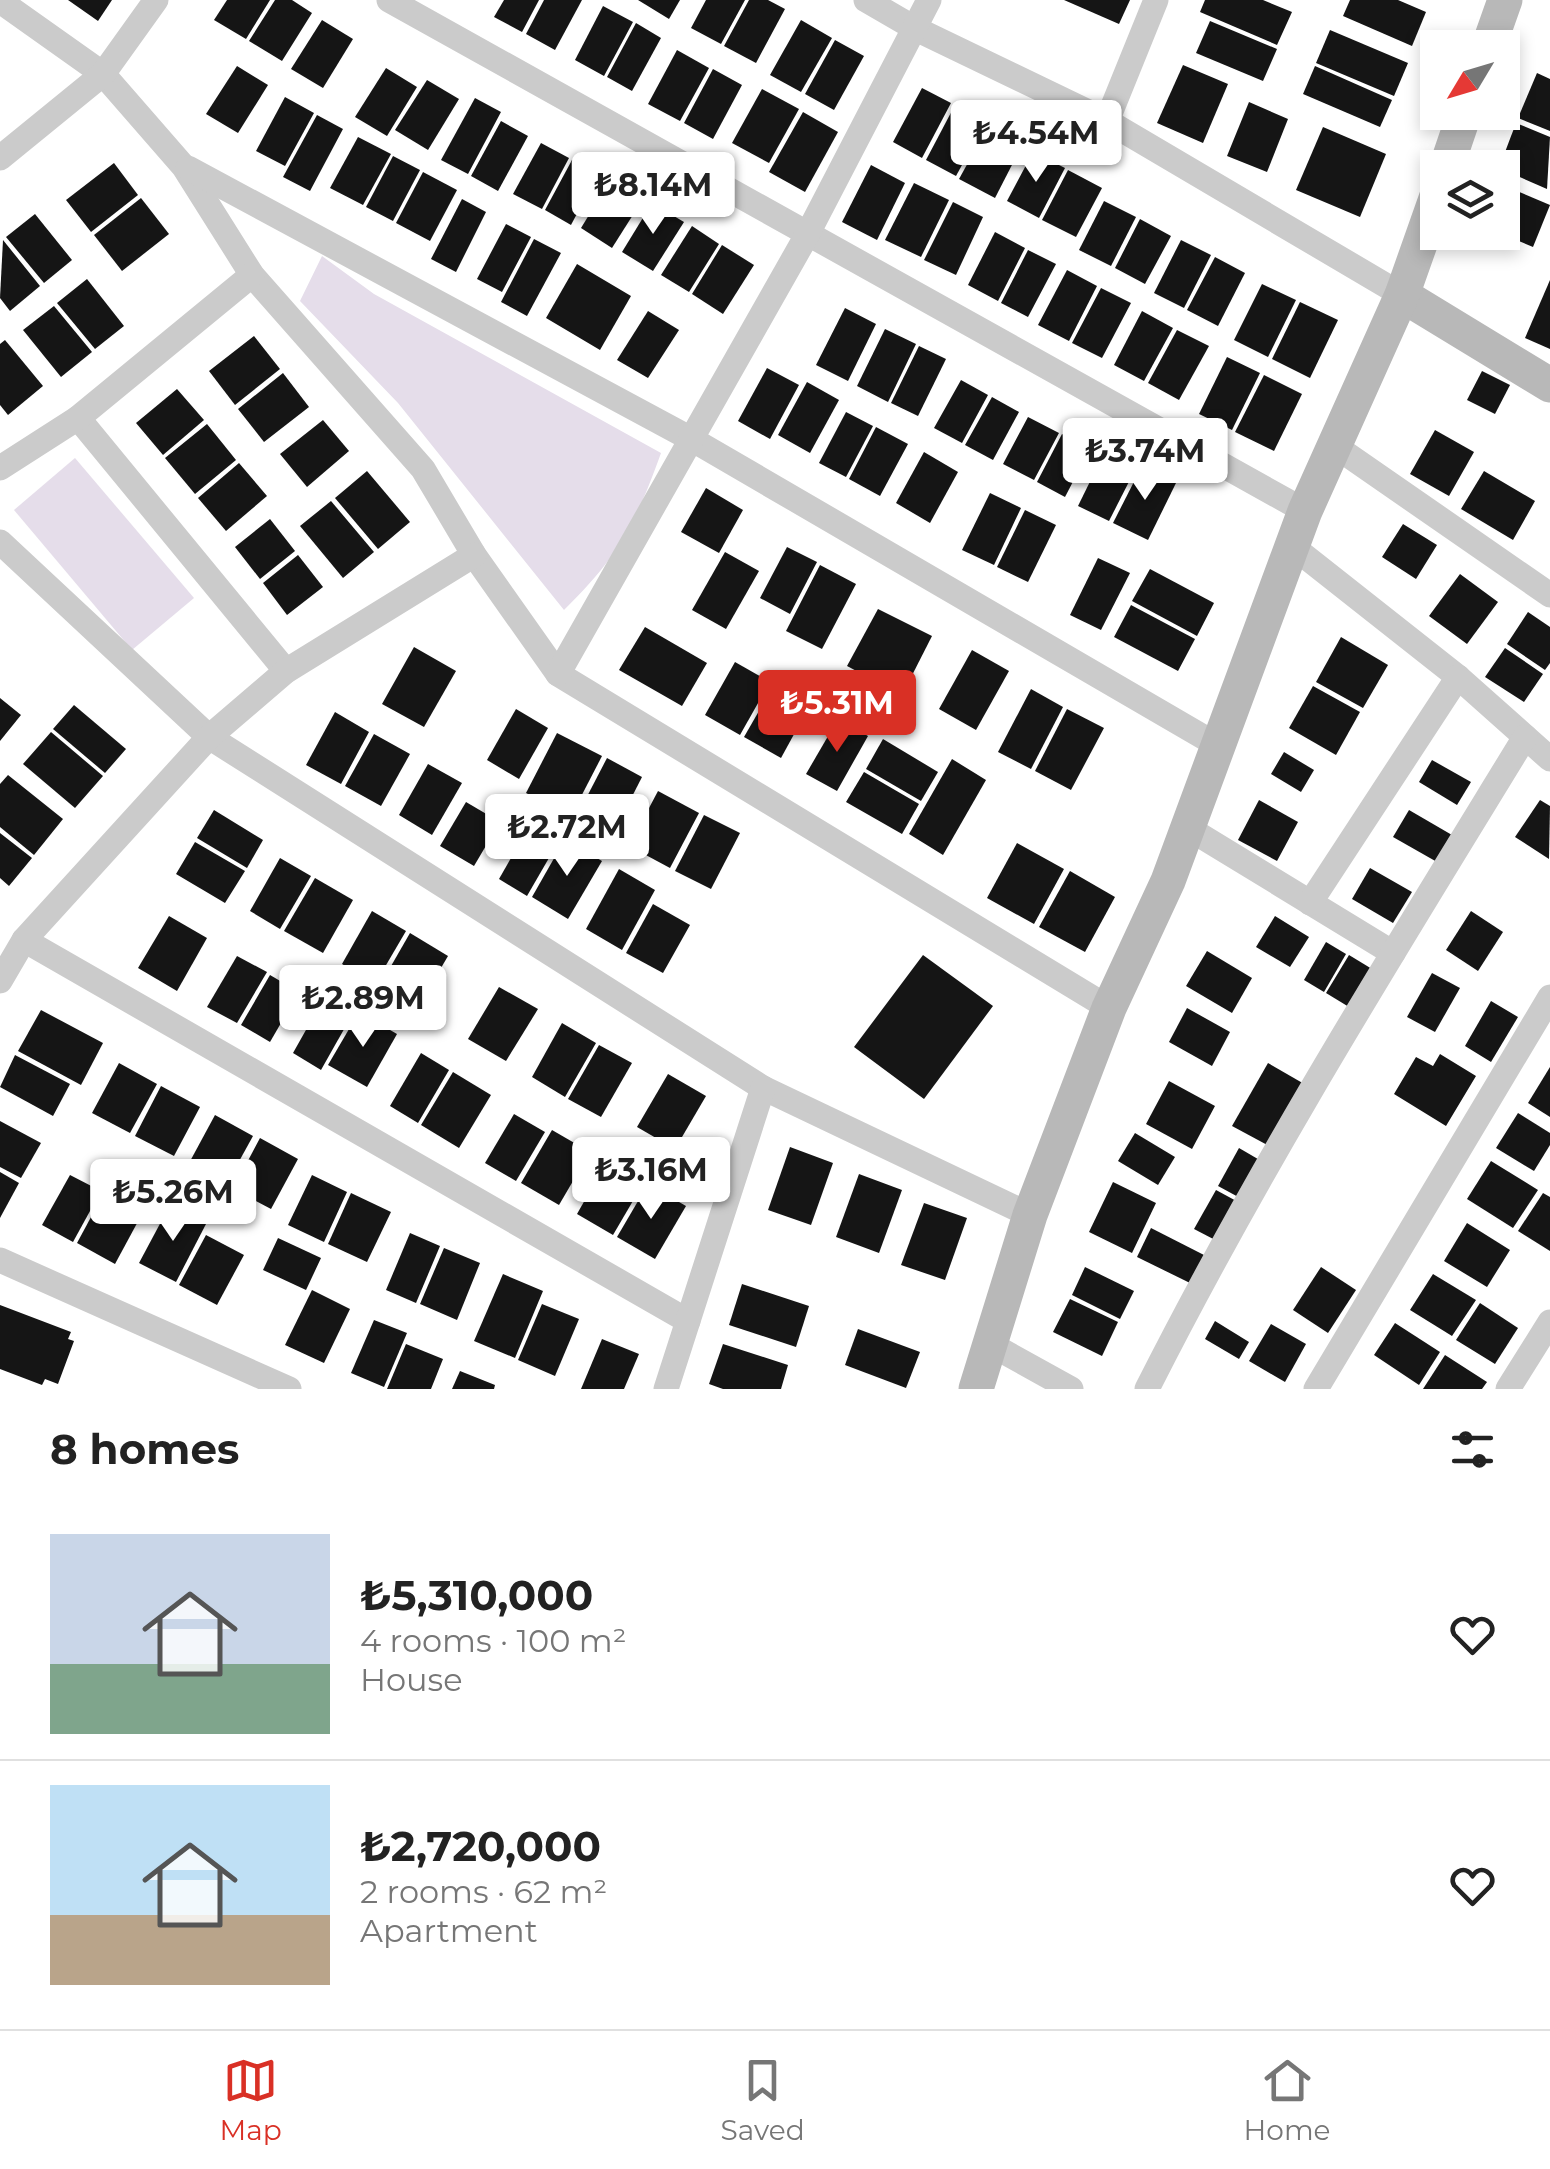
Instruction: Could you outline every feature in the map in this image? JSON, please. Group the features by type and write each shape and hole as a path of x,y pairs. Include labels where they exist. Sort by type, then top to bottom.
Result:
{"main road":[{"path":"1494,30 1504,0"},
{"path":"976,1389 1030,1216 1109,1008 1188,828 1305,511 1402,295 1420,244"},
{"path":"1402,295 1550,385"}],"street":[{"path":"0,158 103,74 156,0"},
{"path":"390,0 1305,511"},
{"path":"866,0 916,29 1107,121 1402,295"},
{"path":"558,674 807,234 929,0"},
{"path":"1107,121 1156,0"},
{"path":"0,1 103,74 184,167 252,274 423,469 474,555 558,674 1109,1008"},
{"path":"184,167 692,440 1217,745"},
{"path":"0,468 78,418 252,274"},
{"path":"78,418 286,671"},
{"path":"1334,446 1550,596"},
{"path":"0,542 209,737 762,1088 1030,1216"},
{"path":"1292,546 1458,677 1550,759"},
{"path":"0,981 24,940 209,737 286,671 474,555"},
{"path":"1310,902 1458,677"},
{"path":"1147,1389 1189,1306 1393,953 1526,736"},
{"path":"1188,828 1393,953"},
{"path":"24,940 688,1321"},
{"path":"1316,1389 1550,996"},
{"path":"666,1389 762,1088"},
{"path":"0,1260 289,1389"},
{"path":"1508,1389 1550,1322"},
{"path":"990,1344 1070,1389"}],"shaded area":[{"path":"322,256 374,294 661,453 643,500 612,556 564,610 398,403 300,301"},
{"path":"75,458 194,598 132,650 14,510"}],"building":[{"path":"68,0 112,0 98,21"},
{"path":"227,0 270,0 246,39 214,20"},
{"path":"275,0 292,0 312,13 282,61 249,41"},
{"path":"504,0 539,0 522,32 494,17"},
{"path":"544,0 582,0 555,50 526,34"},
{"path":"638,0 680,0 669,19"},
{"path":"706,0 745,0 721,44 691,28"},
{"path":"749,0 768,0 785,9 756,63 724,46"},
{"path":"1064,0 1130,0 1119,24"},
{"path":"1205,0 1263,0 1292,12 1277,45 1200,12"},
{"path":"1350,0 1398,0 1426,12 1412,46 1343,16"},
{"path":"603,6 633,22 604,76 575,60"},
{"path":"322,20 353,39 323,88 291,69"},
{"path":"801,20 832,38 801,92 770,75"},
{"path":"1210,21 1277,49 1263,81 1196,53"},
{"path":"636,23 661,38 632,91 607,77"},
{"path":"1330,30 1408,63 1394,96 1316,63"},
{"path":"835,40 864,56 834,110 805,94"},
{"path":"677,50 709,68 680,121 648,104"},
{"path":"1183,65 1228,84 1203,143 1157,123"},
{"path":"237,66 268,85 238,133 206,114"},
{"path":"1315,66 1392,100 1380,127 1303,94"},
{"path":"386,68 417,87 387,136 355,117"},
{"path":"713,69 742,85 713,139 684,123"},
{"path":"1537,73 1550,79 1550,131 1520,119"},
{"path":"427,80 459,99 428,150 395,130"},
{"path":"922,88 951,103 922,158 893,142"},
{"path":"762,89 799,109 769,163 732,143"},
{"path":"285,97 314,113 285,166 256,151"},
{"path":"475,98 501,112 468,174 441,160"},
{"path":"1249,102 1288,119 1267,172 1227,156"},
{"path":"955,105 986,121 956,176 926,160"},
{"path":"803,112 838,132 805,192 769,172"},
{"path":"317,115 343,129 310,191 283,177"},
{"path":"501,121 528,136 498,191 471,176"},
{"path":"1520,125 1550,137 1547,189 1520,177 1520,150 1506,150 1513,130 1520,130"},
{"path":"1323,127 1386,154 1360,217 1296,190"},
{"path":"358,137 391,154 363,205 330,188"},
{"path":"980,141 1015,159 995,198 959,179"},
{"path":"541,143 569,158 542,209 513,194"},
{"path":"1033,152 1065,168 1039,218 1007,201"},
{"path":"393,156 420,170 393,221 366,207"},
{"path":"572,160 598,174 571,225 545,210"},
{"path":"114,163 138,195 91,232 66,200"},
{"path":"871,165 905,183 877,240 842,222"},
{"path":"1068,170 1102,188 1076,237 1042,220"},
{"path":"423,172 457,190 430,241 396,223"},
{"path":"611,179 643,199 612,248 581,228"},
{"path":"914,183 949,200 921,257 885,240"},
{"path":"1520,192 1550,205 1533,247 1520,242"},
{"path":"141,198 169,234 122,271 94,235"},
{"path":"462,199 486,212 456,272 431,259"},
{"path":"1104,201 1136,217 1111,266 1079,250"},
{"path":"953,202 983,217 956,275 924,260"},
{"path":"652,203 684,222 653,271 622,252"},
{"path":"35,214 72,260 44,283 6,237"},
{"path":"1140,219 1171,236 1145,284 1115,268"},
{"path":"506,224 531,237 502,292 477,279"},
{"path":"692,226 719,244 689,292 661,275"},
{"path":"995,232 1025,248 998,301 968,285"},
{"path":"534,239 561,253 527,316 501,302"},
{"path":"3,240 40,286 10,311 0,298"},
{"path":"1181,240 1211,255 1184,308 1154,293"},
{"path":"722,245 754,265 723,314 692,294"},
{"path":"1028,250 1056,264 1028,317 1001,303"},
{"path":"1215,257 1245,273 1218,326 1187,310"},
{"path":"577,264 631,296 600,350 546,318"},
{"path":"1067,270 1097,286 1069,341 1038,325"},
{"path":"87,279 124,326 95,349 57,303"},
{"path":"1550,280 1550,349 1525,338"},
{"path":"1262,284 1296,300 1268,357 1234,340"},
{"path":"1101,288 1131,303 1102,358 1072,343"},
{"path":"1300,302 1338,320 1310,378 1272,359"},
{"path":"54,306 92,352 61,377 23,330"},
{"path":"845,308 876,324 848,381 816,365"},
{"path":"648,311 679,330 648,378 617,360"},
{"path":"1142,311 1173,328 1144,381 1114,365"},
{"path":"885,329 916,344 888,402 857,386"},
{"path":"1177,330 1209,346 1179,400 1148,383"},
{"path":"254,336 280,369 235,405 209,371"},
{"path":"5,340 43,386 8,415 0,405 0,344"},
{"path":"919,346 946,359 918,416 891,403"},
{"path":"1227,357 1260,373 1232,430 1199,414"},
{"path":"767,368 799,385 770,439 738,421"},
{"path":"1482,371 1510,385 1495,414 1467,400"},
{"path":"283,373 309,407 264,442 238,409"},
{"path":"1264,375 1302,394 1274,451 1235,432"},
{"path":"961,380 988,395 962,443 934,428"},
{"path":"807,382 839,400 810,453 778,435"},
{"path":"177,389 204,420 163,455 136,423"},
{"path":"992,397 1019,412 993,460 965,445"},
{"path":"846,412 873,426 846,477 819,463"},
{"path":"1028,417 1059,433 1034,480 1003,464"},
{"path":"323,420 349,451 307,487 280,454"},
{"path":"207,424 236,460 195,494 165,458"},
{"path":"876,427 908,444 880,496 849,479"},
{"path":"1435,430 1474,452 1449,496 1410,474"},
{"path":"1062,434 1090,449 1065,497 1037,482"},
{"path":"1106,449 1138,464 1109,521 1078,506"},
{"path":"924,452 958,472 930,523 896,503"},
{"path":"239,463 267,496 226,531 198,498"},
{"path":"1142,466 1176,483 1148,540 1113,523"},
{"path":"367,471 410,522 378,549 335,498"},
{"path":"1484,471 1535,501 1513,540 1461,509"},
{"path":"706,488 743,510 719,553 681,532"},
{"path":"990,493 1021,508 994,565 962,550"},
{"path":"331,501 374,552 343,578 300,526"},
{"path":"1025,510 1056,525 1028,582 997,567"},
{"path":"270,519 295,551 260,579 235,547"},
{"path":"1403,524 1437,545 1416,579 1382,557"},
{"path":"787,547 817,562 790,614 760,598"},
{"path":"725,552 759,571 726,629 692,610"},
{"path":"298,555 323,587 287,615 263,583"},
{"path":"1098,558 1130,573 1101,630 1070,615"},
{"path":"820,565 856,584 822,649 786,631"},
{"path":"1150,569 1214,603 1197,636 1132,601"},
{"path":"1460,574 1498,602 1467,644 1429,616"},
{"path":"1131,605 1195,639 1178,671 1114,637"},
{"path":"878,609 932,636 902,695 847,666"},
{"path":"1528,612 1550,627 1550,663 1545,670 1507,644"},
{"path":"645,627 707,663 682,706 619,670"},
{"path":"1341,637 1388,665 1363,708 1316,682"},
{"path":"414,647 456,671 424,727 382,704"},
{"path":"1505,648 1543,674 1524,702 1485,677"},
{"path":"972,650 1009,671 976,730 939,709"},
{"path":"735,662 770,682 740,735 705,715"},
{"path":"774,685 810,705 781,758 744,737"},
{"path":"1313,686 1360,712 1336,755 1289,728"},
{"path":"1031,689 1063,707 1031,769 998,752"},
{"path":"0,698 21,715 0,741"},
{"path":"74,705 126,749 105,773 53,729"},
{"path":"516,709 548,728 519,779 487,760"},
{"path":"1067,709 1104,728 1071,790 1035,771"},
{"path":"335,712 369,732 341,784 306,765"},
{"path":"838,719 868,736 837,791 806,774"},
{"path":"51,732 103,776 75,808 23,764"},
{"path":"557,733 602,756 571,816 526,793"},
{"path":"374,734 410,754 381,806 345,786"},
{"path":"883,739 938,772 921,801 866,769"},
{"path":"1284,752 1314,770 1301,792 1271,774"},
{"path":"607,758 642,777 616,828 580,810"},
{"path":"952,759 986,780 943,855 909,834"},
{"path":"1432,760 1471,782 1457,805 1419,782"},
{"path":"428,764 462,783 432,835 399,815"},
{"path":"864,772 919,804 902,834 846,802"},
{"path":"8,775 63,819 34,855 0,827 0,784"},
{"path":"658,791 699,813 670,868 629,846"},
{"path":"1259,800 1298,822 1277,861 1238,840"},
{"path":"1540,800 1550,806 1549,859 1515,837"},
{"path":"466,802 500,822 474,866 440,846"},
{"path":"214,810 263,840 247,868 197,838"},
{"path":"1409,810 1452,835 1437,862 1393,837"},
{"path":"704,815 740,833 711,889 675,871"},
{"path":"0,833 32,858 9,886 0,878"},
{"path":"524,835 553,851 527,896 499,879"},
{"path":"565,839 602,861 568,919 532,897"},
{"path":"195,842 245,871 225,903 176,874"},
{"path":"1017,843 1064,869 1034,924 987,898"},
{"path":"280,858 311,876 280,929 250,911"},
{"path":"1370,868 1412,892 1393,923 1352,899"},
{"path":"619,869 655,890 622,950 586,929"},
{"path":"1070,871 1115,897 1085,952 1039,927"},
{"path":"315,878 353,900 323,953 284,931"},
{"path":"653,904 690,925 663,973 626,953"},
{"path":"372,911 406,931 375,984 342,964"},
{"path":"1471,911 1503,932 1478,971 1446,950"},
{"path":"169,916 207,938 177,991 138,968"},
{"path":"1275,916 1309,937 1290,967 1256,947"},
{"path":"410,933 448,956 417,1009 379,987"},
{"path":"1326,942 1346,954 1324,992 1304,980"},
{"path":"1207,951 1252,978 1232,1013 1186,986"},
{"path":"923,955 993,1006 924,1099 854,1047"},
{"path":"1349,955 1372,969 1349,1007 1326,993"},
{"path":"237,956 267,972 237,1023 207,1007"},
{"path":"1432,973 1460,988 1435,1032 1407,1017"},
{"path":"270,975 299,992 270,1042 241,1025"},
{"path":"499,987 538,1009 506,1061 468,1039"},
{"path":"324,998 352,1015 321,1070 293,1053"},
{"path":"1491,1001 1518,1017 1491,1062 1465,1046"},
{"path":"1187,1008 1230,1032 1212,1066 1169,1042"},
{"path":"41,1010 103,1043 81,1085 18,1051"},
{"path":"359,1012 397,1034 367,1087 328,1065"},
{"path":"562,1023 596,1043 565,1097 532,1077"},
{"path":"599,1045 632,1063 601,1117 568,1099"},
{"path":"421,1053 449,1070 418,1123 390,1106"},
{"path":"1440,1054 1476,1076 1446,1126 1394,1094 1416,1057 1433,1066"},
{"path":"15,1055 70,1084 53,1116 0,1087"},
{"path":"119,1063 157,1084 130,1133 92,1113"},
{"path":"1268,1063 1306,1085 1271,1147 1232,1126"},
{"path":"1550,1067 1550,1117 1528,1103"},
{"path":"453,1072 491,1095 459,1148 421,1125"},
{"path":"668,1074 706,1096 675,1149 637,1127"},
{"path":"1169,1081 1215,1106 1192,1149 1146,1124"},
{"path":"161,1086 200,1107 174,1156 135,1136"},
{"path":"1518,1113 1550,1133 1550,1145 1534,1171 1496,1148"},
{"path":"514,1114 545,1132 516,1181 485,1163"},
{"path":"215,1115 253,1136 226,1185 188,1165"},
{"path":"0,1121 41,1143 21,1178 0,1167"},
{"path":"552,1130 590,1152 559,1205 521,1183"},
{"path":"1135,1133 1175,1157 1158,1185 1118,1161"},
{"path":"260,1138 298,1159 271,1209 233,1189"},
{"path":"790,1147 833,1163 811,1225 768,1210"},
{"path":"1239,1148 1263,1162 1242,1199 1218,1186"},
{"path":"607,1161 644,1182 613,1235 577,1214"},
{"path":"1491,1161 1538,1190 1513,1228 1467,1199"},
{"path":"0,1172 19,1183 0,1218"},
{"path":"859,1174 902,1190 879,1253 836,1237"},
{"path":"70,1175 101,1191 73,1242 42,1225"},
{"path":"312,1175 347,1192 324,1242 288,1225"},
{"path":"1113,1182 1156,1203 1132,1253 1089,1232"},
{"path":"648,1184 686,1206 655,1259 617,1237"},
{"path":"1216,1190 1240,1203 1219,1242 1194,1229"},
{"path":"104,1193 142,1214 115,1264 77,1243"},
{"path":"351,1193 391,1212 367,1262 328,1244"},
{"path":"1543,1193 1550,1197 1550,1251 1518,1231"},
{"path":"924,1203 967,1218 945,1280 901,1265"},
{"path":"170,1205 206,1224 176,1282 139,1263"},
{"path":"1467,1223 1510,1250 1487,1287 1444,1261"},
{"path":"1151,1228 1204,1255 1190,1283 1137,1257"},
{"path":"410,1233 440,1246 416,1303 386,1290"},
{"path":"206,1235 244,1255 217,1305 179,1285"},
{"path":"278,1238 321,1258 306,1290 263,1270"},
{"path":"444,1248 480,1263 457,1320 420,1304"},
{"path":"1085,1267 1134,1291 1120,1319 1072,1295"},
{"path":"1321,1267 1356,1290 1328,1333 1293,1310"},
{"path":"503,1274 543,1291 515,1358 474,1341"},
{"path":"1433,1274 1476,1300 1452,1336 1410,1310"},
{"path":"742,1284 809,1306 796,1347 729,1325"},
{"path":"312,1290 350,1309 324,1363 285,1345"},
{"path":"1070,1299 1118,1322 1102,1356 1053,1332"},
{"path":"1480,1303 1518,1328 1495,1364 1456,1340"},
{"path":"542,1304 579,1319 555,1376 518,1360"},
{"path":"0,1305 71,1332 68,1339 74,1341 58,1384 45,1379 42,1385 0,1369"},
{"path":"374,1320 407,1333 384,1387 351,1373"},
{"path":"1215,1321 1249,1342 1239,1359 1205,1339"},
{"path":"1395,1323 1440,1352 1419,1385 1374,1355"},
{"path":"1271,1324 1306,1344 1285,1382 1249,1361"},
{"path":"858,1329 920,1352 906,1388 845,1365"},
{"path":"602,1339 639,1354 624,1389 581,1389"},
{"path":"406,1344 443,1359 431,1389 387,1389"},
{"path":"723,1344 788,1365 781,1389 723,1389 709,1384"},
{"path":"1445,1355 1487,1382 1482,1389 1423,1389"},
{"path":"460,1371 495,1385 494,1389 452,1389"}]}
